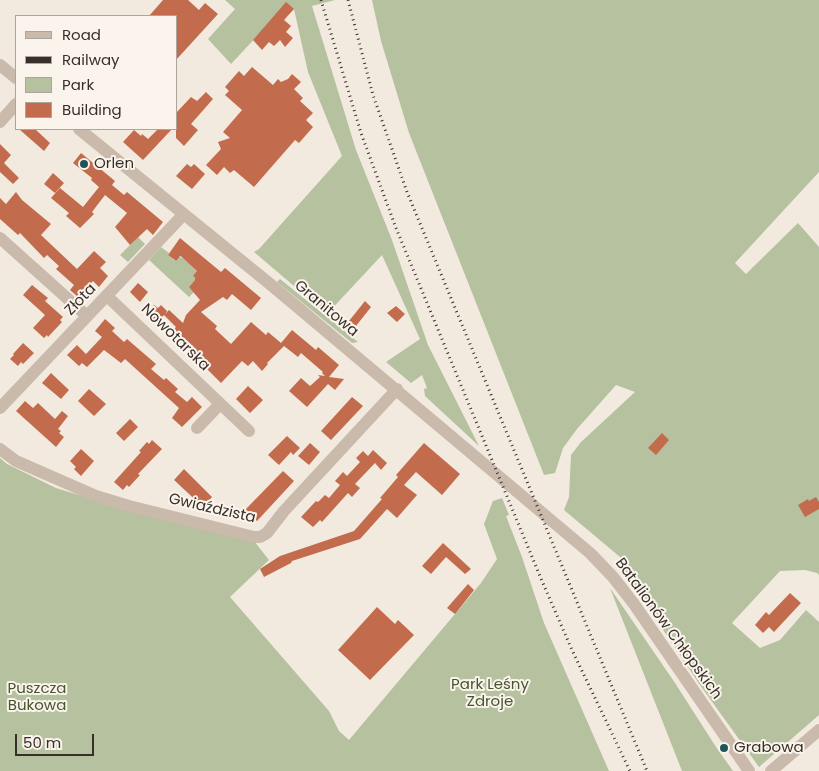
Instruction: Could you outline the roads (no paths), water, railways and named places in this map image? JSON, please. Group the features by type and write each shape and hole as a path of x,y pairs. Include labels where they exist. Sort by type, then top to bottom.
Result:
{"street":[{"path":"0,65 15,77"},
{"path":"0,122 15,105"},
{"name":"Granitowa","path":"80,130 397,389 549,517"},
{"name":"Złota","path":"0,408 184,214"},
{"path":"0,238 87,316"},
{"name":"Nowotarska","path":"107,296 249,432"},
{"name":"Gwiaździsta","path":"0,448 16,461 96,496 129,506 260,537 267,533 284,511 397,389"},
{"path":"197,428 220,404"},
{"name":"Batalionów Chłopskich","path":"549,517 590,553 624,591 749,771"},
{"path":"772,771 819,730"}],"railway":[{"path":"321,0 361,133 396,228 542,581 572,650 630,771"},
{"path":"348,0 373,95 407,192 647,771"}],"place":[{"name":"Orlen","path":"84,164"},
{"name":"Grabowa","path":"724,748"}],"park label":[{"name":"Park Leśny Zdroje","path":"490,694"},
{"name":"Puszcza Bukowa","path":"37,698"}]}
